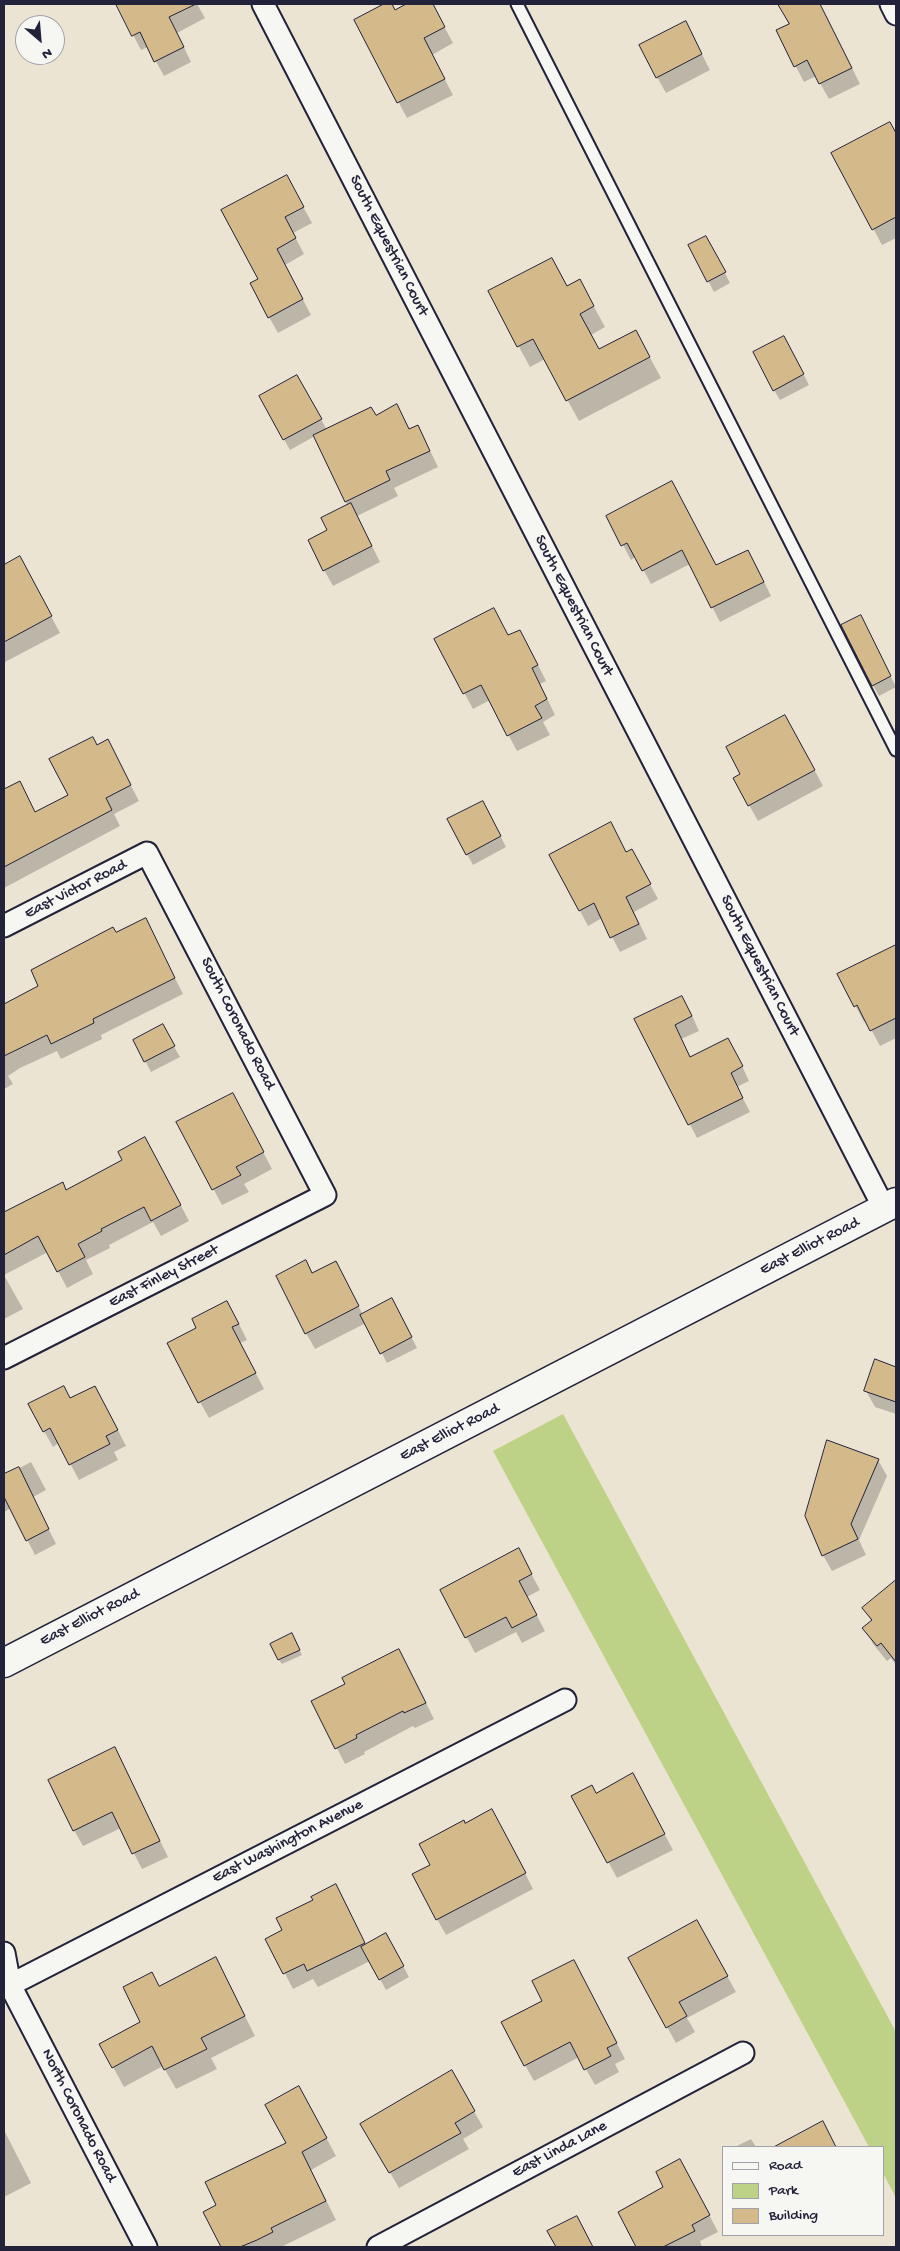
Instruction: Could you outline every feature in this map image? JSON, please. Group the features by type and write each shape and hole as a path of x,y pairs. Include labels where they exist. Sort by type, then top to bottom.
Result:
{"main road":[{"name":"East Elliot Road","path":"4,1663 890,1205"}],"street":[{"name":"South Equestrian Court","path":"263,4 890,1205"},
{"path":"891,4 896,14"},
{"name":"East Victor Road","path":"4,926 148,853"},
{"name":"South Coronado Road","path":"148,853 325,1195"},
{"name":"East Finley Street","path":"4,1358 325,1195"},
{"name":"East Washington Avenue","path":"7,1982 565,1700"},
{"name":"North Coronado Road","path":"4,1953 7,1982 146,2247"},
{"name":"East Linda Lane","path":"378,2247 743,2053"}],"lane":[{"path":"517,4 896,750"}],"green space":[{"path":"563,1414 896,2032 896,2198 885,2177 885,2146 868,2146 493,1451"}],"building":[{"path":"116,4 196,4 169,17 184,47 154,62 140,32 132,36"},
{"path":"384,4 392,4 395,10 406,4 433,4 445,27 424,38 445,79 397,103 354,20"},
{"path":"778,4 820,4 852,68 819,84 807,60 794,67 776,30 789,24"},
{"path":"686,21 702,54 656,78 639,45"},
{"path":"890,122 896,133 896,217 872,230 831,153"},
{"path":"287,175 304,207 285,217 296,238 277,249 303,299 268,318 250,283 258,279 221,210"},
{"path":"706,236 726,272 707,282 688,245"},
{"path":"552,258 567,286 580,279 594,306 580,314 599,349 636,330 650,357 566,401 533,339 517,347 488,291"},
{"path":"784,336 804,374 773,391 753,352"},
{"path":"297,375 322,419 283,440 259,396"},
{"path":"397,404 409,429 418,425 430,451 386,471 390,480 345,502 313,435 371,407 376,415"},
{"path":"672,481 716,565 748,550 764,582 711,608 682,550 642,571 627,543 621,546 606,516"},
{"path":"351,503 372,546 323,571 308,540 327,530 321,518"},
{"path":"20,556 52,616 4,642 4,565"},
{"path":"494,608 508,635 520,630 538,665 532,668 547,699 535,706 542,718 507,736 481,685 463,694 434,639"},
{"path":"861,615 891,676 872,686 841,625"},
{"path":"785,715 815,770 748,806 733,778 740,774 726,747"},
{"path":"93,737 97,745 108,739 131,785 106,798 112,810 4,867 4,789 20,781 35,812 68,795 49,759"},
{"path":"483,801 501,836 466,855 447,819"},
{"path":"611,822 626,852 632,849 651,884 626,897 639,924 610,938 594,903 579,911 549,855"},
{"path":"146,918 175,978 93,1019 94,1023 51,1044 47,1035 4,1056 4,1004 38,986 31,970 113,927 116,932"},
{"path":"896,945 896,1018 870,1031 857,1005 854,1007 837,974"},
{"path":"682,996 692,1016 675,1025 690,1057 728,1038 743,1066 731,1073 743,1098 688,1125 634,1019"},
{"path":"163,1024 175,1046 144,1062 133,1040"},
{"path":"233,1093 264,1152 236,1167 241,1175 212,1190 176,1122"},
{"path":"145,1137 181,1205 151,1221 144,1207 101,1229 102,1231 78,1244 85,1257 57,1272 38,1236 4,1255 4,1212 63,1182 66,1190 122,1160 118,1152"},
{"path":"306,1260 312,1273 336,1261 359,1306 305,1334 276,1276"},
{"path":"392,1298 412,1337 380,1354 360,1315"},
{"path":"227,1301 239,1324 232,1327 256,1373 198,1403 167,1343 196,1328 192,1319"},
{"path":"875,1359 896,1367 896,1402 864,1391"},
{"path":"64,1386 70,1398 95,1386 118,1430 106,1436 110,1444 69,1465 50,1428 43,1432 28,1404"},
{"path":"827,1440 879,1459 851,1524 858,1539 822,1556 805,1516"},
{"path":"19,1467 49,1529 26,1541 4,1497 4,1474"},
{"path":"519,1548 532,1574 519,1581 537,1615 512,1628 506,1617 465,1638 440,1590"},
{"path":"896,1580 896,1662 881,1643 877,1646 862,1628 872,1620 862,1608"},
{"path":"292,1633 300,1650 278,1660 270,1644"},
{"path":"399,1649 426,1703 404,1713 403,1711 356,1735 357,1738 335,1749 311,1701 345,1684 342,1678"},
{"path":"115,1747 160,1841 132,1854 112,1812 73,1831 48,1780"},
{"path":"633,1773 665,1834 607,1863 571,1796 592,1785 596,1793"},
{"path":"492,1809 526,1873 436,1920 412,1874 430,1865 419,1844 464,1820 465,1823"},
{"path":"336,1884 365,1943 307,1971 304,1964 283,1974 265,1939 282,1930 276,1918 313,1900 311,1897"},
{"path":"697,1920 728,1976 679,2002 687,2016 666,2028 628,1958"},
{"path":"386,1933 404,1966 379,1980 361,1947"},
{"path":"216,1957 245,2016 201,2038 207,2049 164,2070 152,2046 112,2068 99,2044 140,2022 123,1987 152,1972 159,1986"},
{"path":"574,1960 617,2043 607,2048 611,2056 584,2070 570,2042 524,2066 501,2022 542,2001 532,1981"},
{"path":"452,2070 475,2111 455,2123 461,2133 389,2173 360,2124"},
{"path":"299,2086 327,2138 302,2152 326,2201 271,2228 273,2232 257,2240 240,2247 221,2247 203,2212 216,2205 205,2182 286,2143 265,2105"},
{"path":"823,2121 836,2146 776,2146"},
{"path":"680,2159 710,2215 692,2225 695,2231 663,2247 636,2247 618,2212 663,2187 656,2172"},
{"path":"577,2216 593,2247 556,2247 547,2231"}]}
